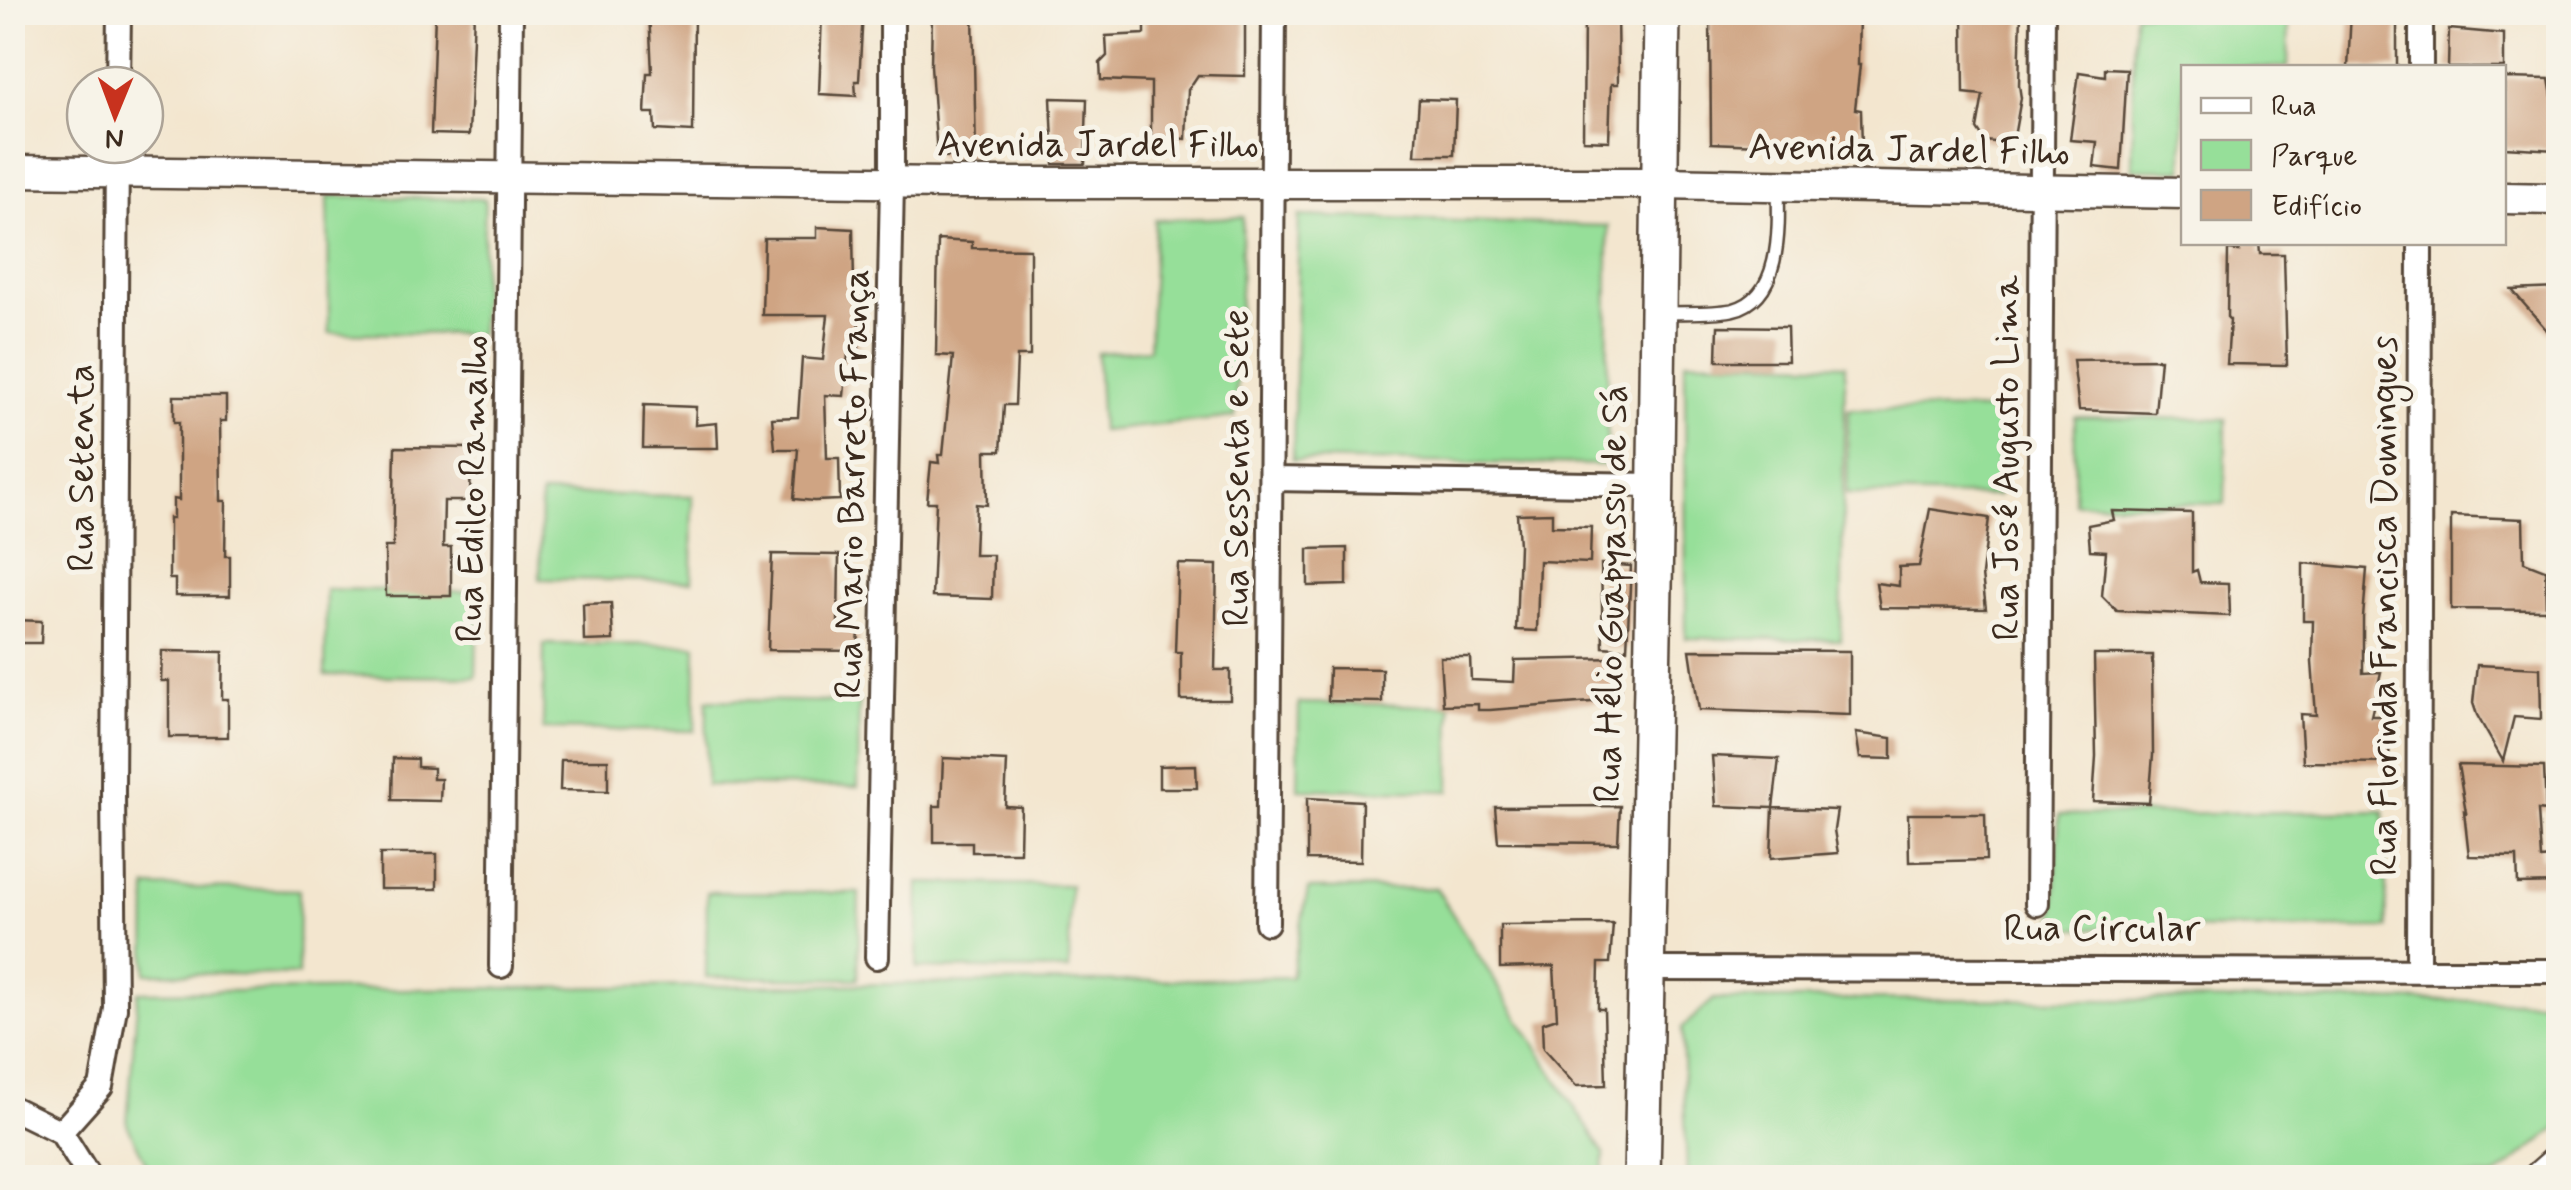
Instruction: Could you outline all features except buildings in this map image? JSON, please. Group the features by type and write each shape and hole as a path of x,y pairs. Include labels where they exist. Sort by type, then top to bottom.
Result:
{"main road":[{"name":"Rua Hélio Guapyassu de Sá","path":"1642,1178 1662,12"},
{"name":"Avenida Jardel Filho","path":"165,161 509,178 1660,183 2181,193"},
{"name":"Avenida Jardel Filho","path":"12,172 68,165"},
{"path":"2506,198 2558,199"},
{"path":"2542,1178 2558,1164"}],"street":[{"path":"118,65 119,12"},
{"name":"Rua Edilco Ramalho","path":"501,966 511,12"},
{"name":"Rua Mario Barreto França","path":"877,958 892,12"},
{"name":"Rua Sessenta e Sete","path":"1267,923 1274,12"},
{"name":"Rua José Augusto Lima","path":"2037,904 2044,12"},
{"path":"2421,12 2421,65"},
{"name":"Rua Setenta","path":"61,1132 101,1087 115,1008 116,165"},
{"name":"Rua Florinda Francisca Domingues","path":"2418,970 2420,245"},
{"path":"1272,479 1654,485"},
{"name":"Rua Circular","path":"1644,968 2558,971"},
{"path":"12,1108 61,1132 90,1178"}],"lane":[{"path":"1658,313 1736,309 1754,300 1772,270 1778,246 1778,185"}],"green space":[{"path":"2134,13 2289,13 2288,65 2181,65 2181,170 2132,169"},
{"path":"328,196 485,199 480,334 329,333"},
{"path":"1299,216 1608,226 1607,465 1293,460"},
{"path":"1243,217 1235,417 1101,431 1097,353 1149,349 1155,220"},
{"path":"1685,360 1845,365 1841,640 1686,638"},
{"path":"1848,409 1999,410 1998,496 1847,494"},
{"path":"2075,417 2226,419 2225,504 2074,503"},
{"path":"541,494 693,496 692,581 540,579"},
{"path":"326,589 478,592 476,677 325,675"},
{"path":"544,644 696,645 695,731 543,729"},
{"path":"707,700 859,702 858,787 706,785"},
{"path":"1299,703 1451,706 1450,791 1298,789"},
{"path":"2384,811 2387,928 2054,929 2059,815"},
{"path":"919,883 1070,885 1069,970 917,968"},
{"path":"147,887 299,890 298,975 146,973"},
{"path":"1436,888 1604,1154 1603,1177 153,1178 127,1124 138,992 1291,977 1308,889"},
{"path":"707,892 859,893 858,979 706,977"},
{"path":"1714,999 2558,1001 2558,1127 2495,1177 1687,1177 1682,1028"}]}
